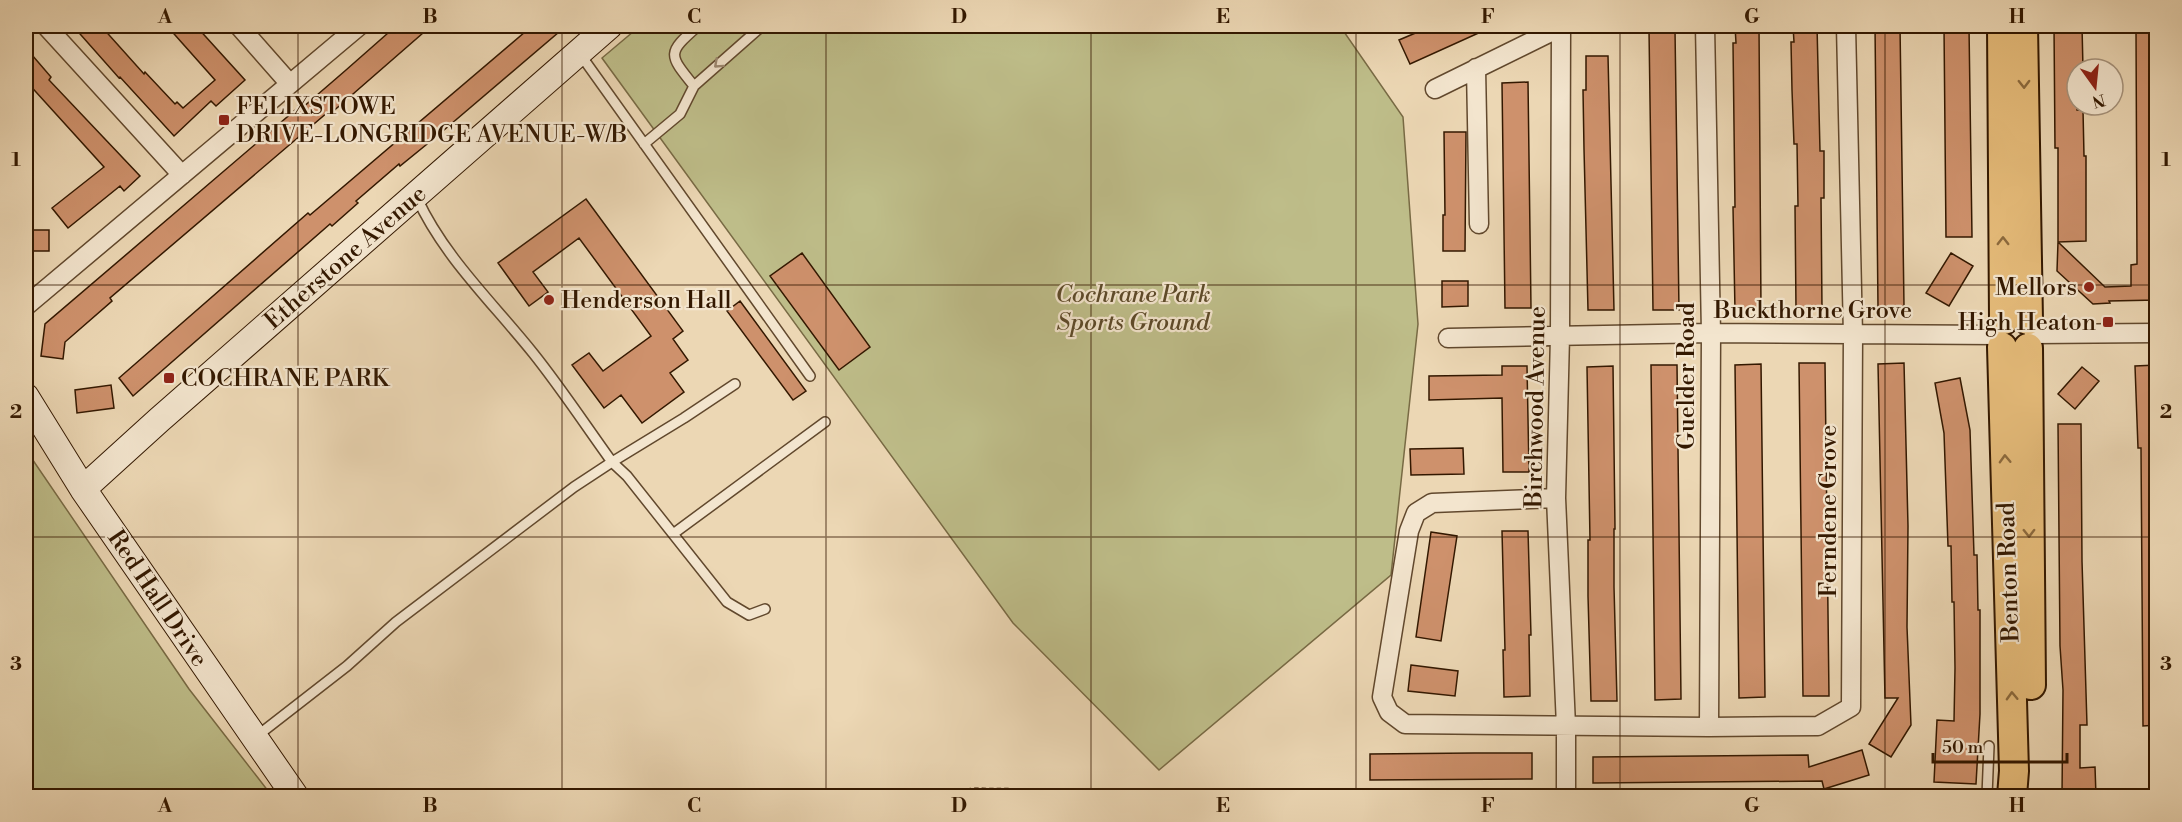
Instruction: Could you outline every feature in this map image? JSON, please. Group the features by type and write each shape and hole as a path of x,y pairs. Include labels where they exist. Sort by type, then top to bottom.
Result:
{"main road":[{"name":"Benton Road","path":"2002,26 2016,334 2031,796"},
{"name":"Benton Road","path":"2012,796 2016,334 2023,26"}],"street":[{"path":"46,26 182,175"},
{"path":"239,26 290,84"},
{"path":"26,306 359,26"},
{"name":"Etherstone Avenue","path":"83,489 609,26"},
{"path":"1435,89 1562,26"},
{"name":"Birchwood Avenue","path":"1562,26 1560,336 1556,498 1566,726 1566,789"},
{"name":"Guelder Road","path":"1705,26 1711,333 1709,727"},
{"name":"Ferndene Grove","path":"1556,498 1432,503 1416,513 1409,531 1382,696 1389,712 1405,724 1818,726 1851,707 1853,335 1846,26"},
{"path":"1476,68 1479,225"},
{"name":"Buckthorne Grove","path":"1448,338 1711,333 1853,335 2157,333"},
{"name":"Red Hall Drive","path":"26,397 83,489 295,796"}],"lane":[{"path":"694,86 678,67 673,56 675,46 698,26"},
{"path":"644,144 680,114 694,86 762,26"},
{"path":"578,52 810,376"},
{"path":"416,195 426,217 458,263 534,354 612,462 627,476 727,602 749,615 765,609"},
{"path":"255,738 347,666 405,615 574,487 735,384"},
{"path":"673,534 825,422"},
{"path":"1987,796 1989,746"},
{"path":"1932,796 1941,796"}],"path":[{"path":"907,796 973,789 1347,796"}],"green space":[{"name":"Cochrane Park Sports Ground","path":"640,26 1340,26 1403,117 1418,324 1391,575 1159,770 1013,623 602,58"},
{"path":"26,450 189,689 272,796 26,796"}],"building":[{"path":"73,26 101,26 144,74 145,72 175,104 177,102 183,108 215,80 167,26 196,26 245,80 216,106 211,101 174,136"},
{"path":"396,26 431,26 330,114 328,112 110,298 112,301 65,342 63,359 41,356 45,324"},
{"path":"532,26 566,26 437,136 400,166 399,164 356,201 358,203 332,226 330,224 133,396 119,378 308,213 310,215"},
{"path":"1432,26 1494,26 1410,64 1399,40"},
{"path":"1735,26 1759,26 1761,310 1735,311 1733,43 1736,43"},
{"path":"1793,26 1817,26 1820,151 1824,151 1824,198 1821,198 1822,309 1796,309 1795,206 1798,206 1797,144 1794,144 1792,90"},
{"path":"1875,26 1900,26 1904,306 1878,307"},
{"path":"2054,26 2082,26 2083,57 2065,57 2065,117 2083,117 2084,156 2086,156 2086,241 2058,242 2058,148 2055,148"},
{"path":"1944,27 1969,27 1972,237 1946,237"},
{"path":"2136,29 2157,29 2157,300 2109,301 2110,303 2093,304 2057,271 2058,242 2105,287 2131,286 2131,265 2137,264"},
{"path":"1649,30 1675,30 1679,310 1653,310"},
{"path":"26,48 51,77 49,80 140,176 124,191 120,186 68,228 52,208 104,167 26,81"},
{"path":"1586,56 1608,56 1614,310 1588,310 1583,90 1586,90"},
{"path":"1528,82 1531,308 1505,308 1502,83"},
{"path":"1444,132 1466,132 1465,251 1443,251"},
{"path":"586,199 683,331 673,339 688,360 670,373 684,392 642,423 621,395 604,408 572,365 589,353 603,371 651,336 579,238 533,272 548,292 529,306 498,263"},
{"path":"26,230 49,230 49,251 26,251"},
{"path":"802,253 870,347 839,370 770,276"},
{"path":"1951,253 1973,266 1949,306 1926,293"},
{"path":"1442,281 1468,281 1468,306 1442,307"},
{"path":"740,301 806,391 793,400 727,311"},
{"path":"1799,363 1825,363 1829,696 1803,696"},
{"path":"1904,363 1908,526 1907,627 1911,725 1891,757 1869,744 1898,698 1885,698 1878,364"},
{"path":"1761,364 1765,697 1739,698 1735,365"},
{"path":"1651,365 1677,365 1681,699 1655,700"},
{"path":"2157,365 2157,725 2143,726 2141,448 2138,448 2135,366"},
{"path":"1502,366 1527,366 1529,472 1503,472 1502,398 1429,400 1429,376 1502,375"},
{"path":"1613,366 1617,701 1591,701 1587,367"},
{"path":"2082,367 2099,381 2075,409 2058,394"},
{"path":"1960,378 1970,430 1974,555 1977,555 1978,610 1980,610 1980,714 1976,784 1934,782 1937,720 1954,721 1955,668 1954,602 1952,602 1951,546 1948,546 1944,433 1935,383"},
{"path":"111,385 114,408 77,413 75,390"},
{"path":"2058,424 2081,424 2087,725 2080,725 2080,768 2095,767 2096,796 2062,796 2063,690 2060,646"},
{"path":"1463,448 1464,474 1411,475 1410,449"},
{"path":"1502,531 1528,531 1530,696 1504,697"},
{"path":"1431,532 1457,536 1441,641 1416,637"},
{"path":"1411,665 1458,671 1455,696 1408,691"},
{"path":"1862,750 1869,775 1824,789 1822,781 1593,783 1593,757 1808,755 1809,767"},
{"path":"1532,753 1532,779 1370,780 1370,754"}],"place":[{"name":"FELIXSTOWE DRIVE-LONGRIDGE AVENUE-W/B","path":"224,120"},
{"name":"Mellors","path":"2089,287"},
{"name":"Henderson Hall","path":"549,300"},
{"name":"High Heaton","path":"2108,322"},
{"name":"COCHRANE PARK","path":"169,378"}]}
